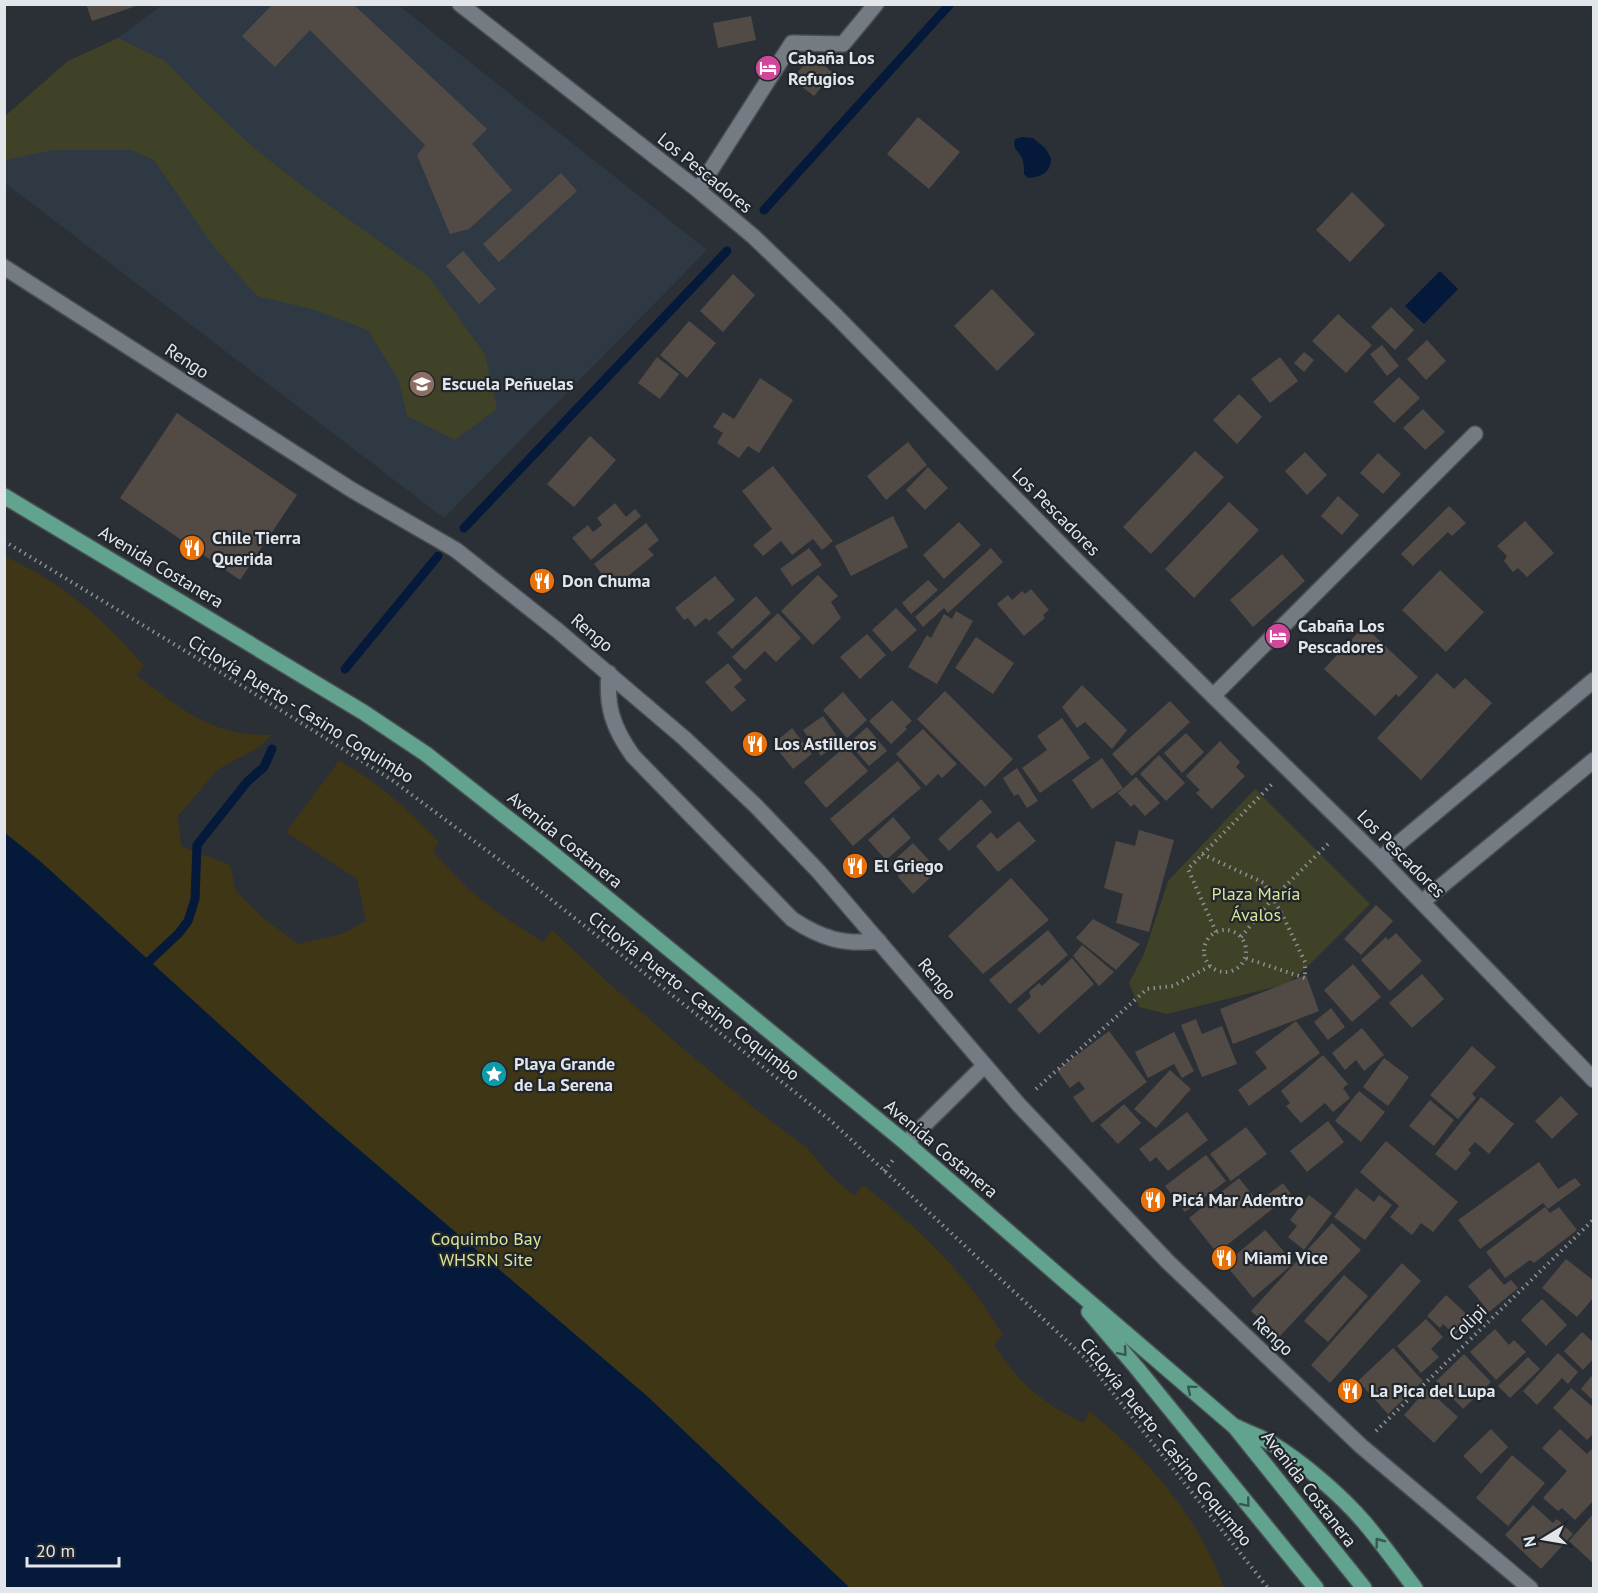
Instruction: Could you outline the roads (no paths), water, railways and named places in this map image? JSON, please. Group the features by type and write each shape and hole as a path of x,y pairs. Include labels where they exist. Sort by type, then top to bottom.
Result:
{"main road":[{"name":"Avenida Costanera","path":"4,496 353,706 426,754 547,849 906,1143 1235,1427 1364,1588"},
{"name":"Avenida Costanera","path":"1058,1275 1316,1588"},
{"path":"1235,1427 1270,1442 1338,1497 1364,1521 1415,1588"}],"street":[{"name":"Los Pescadores","path":"460,4 698,190 754,237 836,316 1070,554 1380,859 1593,1080"},
{"path":"698,190 792,43 843,44 876,4"},
{"name":"Rengo","path":"4,267 352,490 456,550 609,673 684,738 756,806 819,872 1019,1104 1168,1262 1361,1446 1530,1588"},
{"path":"1213,696 1475,434"},
{"path":"609,673 609,706 613,723 621,740 633,756 792,919 827,938 853,942 879,941"},
{"path":"1380,859 1593,680"},
{"path":"1422,902 1593,760"},
{"path":"906,1143 985,1065"}],"water":[{"path":"1033,138 1045,148 1051,158 1047,171 1037,177 1028,178 1024,174 1023,160 1014,145 1015,139"},
{"path":"1440,271 1458,289 1424,324 1405,306"},
{"path":"5,833 41,862 321,1117 647,1396 850,1588 5,1588"}],"waterway":[{"path":"764,210 950,4"},
{"path":"464,528 727,251"},
{"path":"345,669 438,556"},
{"path":"143,967 179,933 188,921 195,899 197,845 247,782 264,767 272,749"}],"place":[{"name":"Cabaña Los Refugios","path":"768,68"},
{"name":"Escuela Peñuelas","path":"422,384"},
{"name":"Chile Tierra Querida","path":"192,548"},
{"name":"Don Chuma","path":"542,581"},
{"name":"Cabaña Los Pescadores","path":"1278,636"},
{"name":"Los Astilleros","path":"755,744"},
{"name":"El Griego","path":"855,866"},
{"name":"Playa Grande de La Serena","path":"494,1074"},
{"name":"Picá Mar Adentro","path":"1153,1200"},
{"name":"Miami Vice","path":"1224,1258"},
{"name":"La Pica del Lupa","path":"1350,1391"}],"park label":[{"name":"Plaza María Ávalos","path":"1256,904"},
{"name":"Coquimbo Bay WHSRN Site","path":"486,1249"}]}
